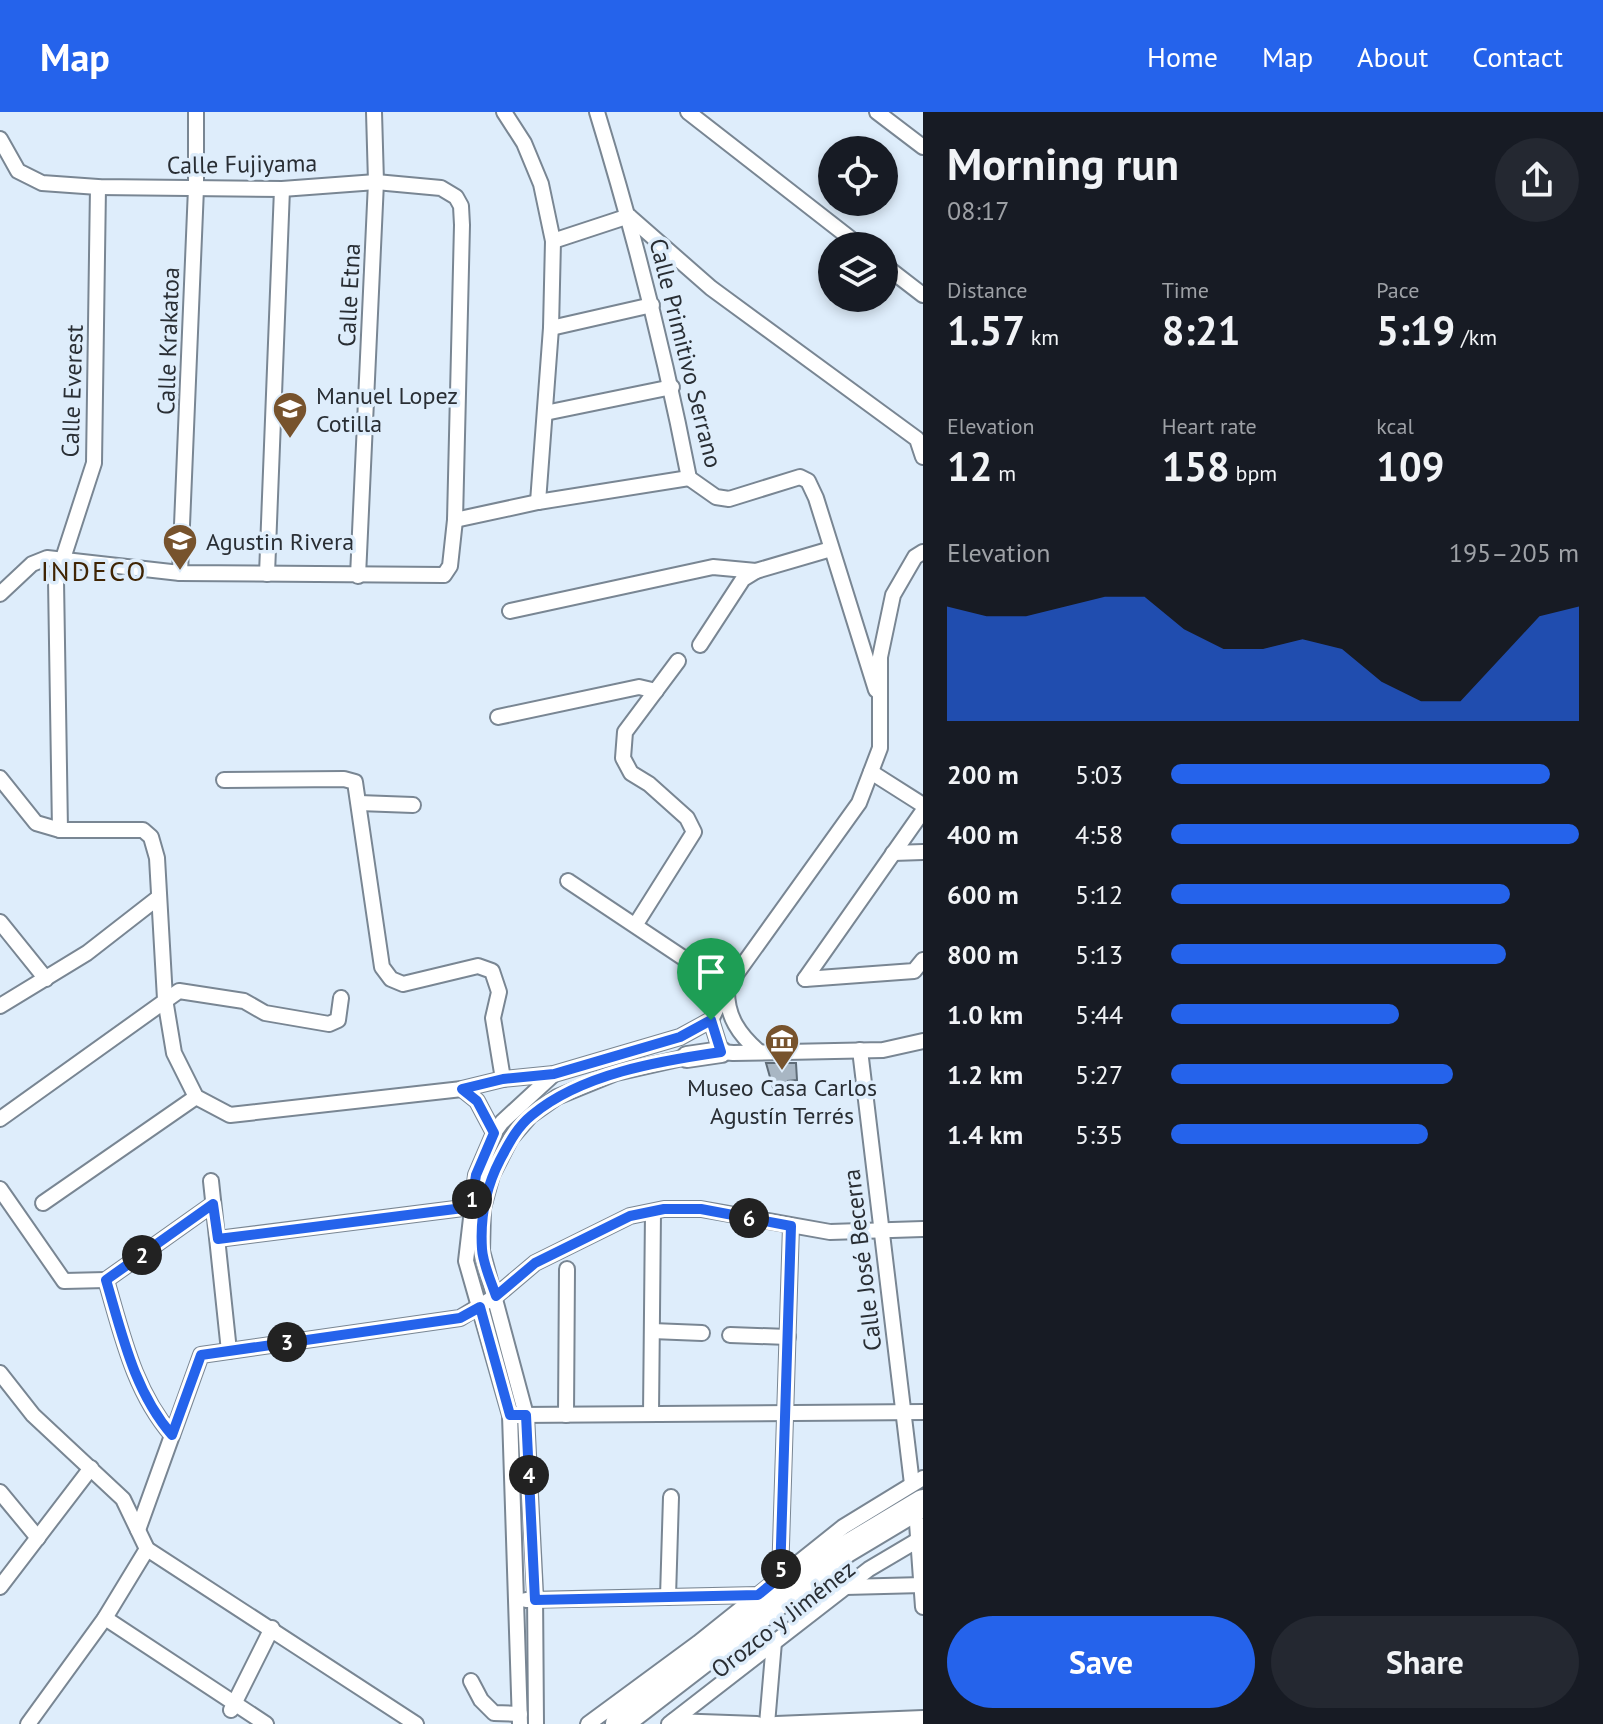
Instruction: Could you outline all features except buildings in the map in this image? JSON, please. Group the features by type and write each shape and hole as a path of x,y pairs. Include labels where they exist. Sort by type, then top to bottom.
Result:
{"highway":[{"name":"Orozco y Jiménez","path":"619,1724 790,1590 920,1512"},
{"name":"Orozco y Jiménez","path":"663,1723 790,1590"}],"street":[{"name":"Calle Krakatoa","path":"180,573 196,188 196,112"},
{"name":"Calle Etna","path":"358,576 376,182 374,112"},
{"path":"504,112 524,143 541,184 553,241 551,328 538,502"},
{"name":"Calle Primitivo Serrano","path":"597,112 652,305 672,387 689,478 716,497 729,499 800,477 808,481 880,702"},
{"path":"688,112 842,232"},
{"path":"877,112 923,147"},
{"name":"Calle Fujiyama","path":"0,139 18,171 42,183 98,187 282,189 376,182 441,188 456,197 461,206 455,520"},
{"name":"Calle Everest","path":"60,830 56,580 94,463 98,187"},
{"path":"267,574 282,189"},
{"path":"553,241 629,216 711,288 917,439 923,457"},
{"path":"898,276 923,295"},
{"path":"551,328 652,305"},
{"path":"545,413 672,387"},
{"path":"0,594 39,560 61,558 180,573 444,575 450,566 455,520 538,502 689,478"},
{"path":"700,645 743,579 756,571 831,549"},
{"path":"0,778 36,823 60,830 143,830 148,833 154,846 165,999 174,1053 196,1097 230,1115 462,1089 503,1079 554,1074 680,1037 711,1020 727,987 859,803 880,748 880,657 893,595 915,557 923,552"},
{"path":"510,611 713,567 756,571"},
{"path":"636,924 694,832 687,818 649,784 631,773 623,758 625,732 678,661"},
{"path":"498,717 639,687 656,691"},
{"path":"871,772 923,808 805,979 914,971 923,960"},
{"path":"224,780 353,780 359,803 382,967 391,979 403,984 478,966 492,971 499,992 493,1018 503,1079"},
{"path":"359,803 413,805"},
{"path":"893,853 923,852"},
{"path":"568,881 727,987"},
{"path":"0,1006 87,953 159,897"},
{"path":"0,922 46,979"},
{"path":"727,987 727,1010 745,1040 758,1051"},
{"path":"0,1119 179,991 244,1001 265,1013 329,1024 338,1020 341,998"},
{"path":"711,1020 721,1052"},
{"path":"477,1207 511,1138 530,1116 557,1097 616,1073 721,1052 883,1050 923,1041"},
{"name":"Calle José Becerra","path":"860,1050 902,1412 920,1512 923,1607"},
{"path":"471,1681 481,1700 494,1713 520,1719 510,1415 487,1302 476,1175 502,1122 554,1074"},
{"path":"462,1089 477,1101 494,1133"},
{"path":"43,1203 196,1097"},
{"path":"211,1181 229,1351"},
{"path":"0,1189 64,1281 106,1280 213,1204"},
{"path":"218,1239 477,1207"},
{"path":"138,1530 201,1355 460,1318 487,1302 535,1263 630,1216 664,1209 701,1209 830,1232 923,1229"},
{"path":"651,1414 653,1212"},
{"path":"790,1590 786,1413 791,1226"},
{"path":"566,1415 567,1269"},
{"path":"106,1280 133,1372 157,1418 172,1435"},
{"path":"487,1302 526,1415 535,1600 536,1724"},
{"path":"652,1331 702,1333"},
{"path":"730,1335 788,1337"},
{"path":"0,1373 33,1415 123,1499 147,1549 416,1724"},
{"path":"510,1415 923,1412"},
{"path":"0,1587 91,1468"},
{"path":"668,1597 671,1497"},
{"path":"2,1498 38,1538"},
{"path":"517,1600 758,1595 790,1590 843,1527 920,1512"},
{"name":"Orozco y Jiménez","path":"663,1723 869,1569 920,1512"},
{"path":"28,1724 105,1618 147,1549"},
{"path":"845,1587 921,1585"},
{"path":"588,1724 758,1595"},
{"path":"105,1618 232,1707 266,1724"},
{"path":"232,1707 272,1628"},
{"path":"767,1724 774,1642"},
{"path":"776,1724 923,1718"},
{"path":"663,1723 757,1724"}],"place":[{"name":"Manuel Lopez Cotilla","path":"290,440"},
{"name":"Agustin Rivera","path":"180,572"},
{"name":"Museo Casa Carlos Agustín Terrés","path":"782,1072"}],"district":[{"name":"INDECO","path":"94,570"}],"route":[{"path":"711,1020 721,1052 616,1073 557,1097 530,1116 511,1138 492,1175 483,1208 482,1251 496,1296 535,1263 630,1216 664,1209 701,1209 791,1226 780,1577 758,1595 535,1600 526,1415 510,1415 480,1307 460,1318 201,1355 172,1435 157,1418 133,1372 106,1280 213,1204 218,1239 471,1207 476,1175 494,1133 477,1101 462,1089 503,1079 554,1074 680,1037 711,1020"}]}
